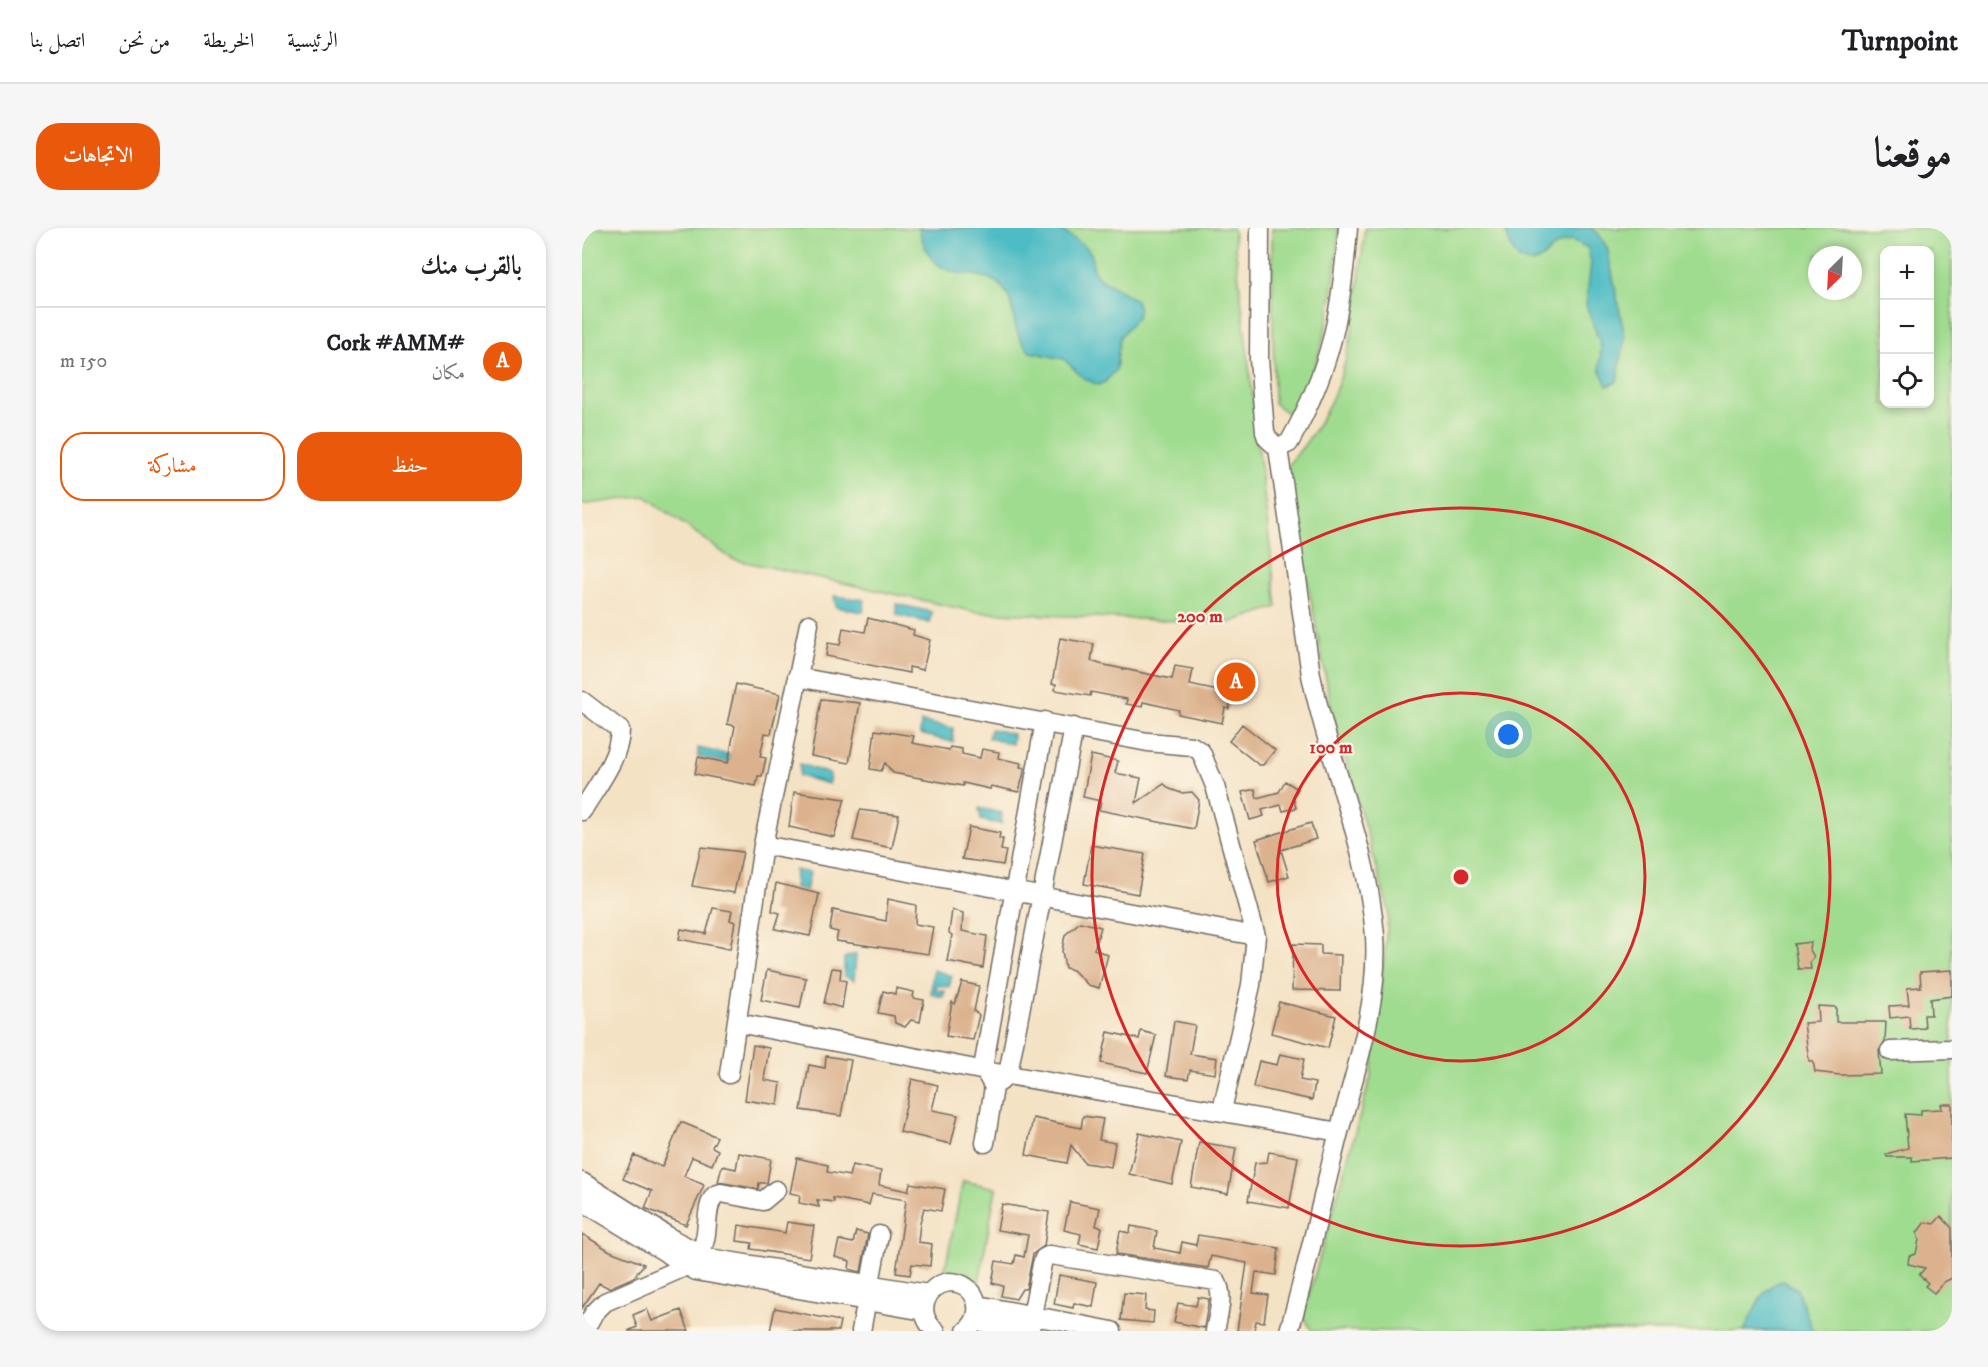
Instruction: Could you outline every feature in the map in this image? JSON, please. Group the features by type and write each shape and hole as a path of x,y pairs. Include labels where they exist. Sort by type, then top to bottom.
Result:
{"street":[{"path":"1260,228 1259,359 1267,438 1278,448 1311,675 1321,721 1365,870 1375,936 1371,1010 1292,1327"},
{"path":"1278,448 1288,443 1319,385 1341,304 1348,228"},
{"path":"1266,421 1289,428 1299,424"},
{"path":"729,1074 763,845 808,624"},
{"path":"797,677 1045,721 1148,742 1192,746 1201,752 1215,786 1256,936 1251,985 1222,1110"},
{"path":"582,700 620,730 620,736 613,762 582,811"},
{"path":"994,1087 983,1068 1045,721"},
{"path":"985,1143 994,1087 1008,1074 1074,727"},
{"path":"763,845 1256,936"},
{"path":"738,1023 1008,1074 1339,1132"},
{"path":"1890,1051 1952,1049"},
{"path":"582,1182 674,1240 700,1252 724,1261 867,1294"},
{"path":"584,1331 594,1312 604,1302 687,1266 700,1252 706,1235 711,1203 715,1195 728,1194 763,1201 776,1190"},
{"path":"582,1201 696,1271 745,1281 867,1294 926,1303"},
{"path":"861,1331 879,1235"},
{"path":"1030,1327 1041,1264 1044,1258 1050,1255 1216,1281 1221,1298 1215,1331"},
{"path":"936,1331 928,1323 926,1303 939,1284 959,1283 972,1291 973,1319 1030,1327 1112,1331"}],"green space":[{"path":"582,228 1233,228 1277,607 1228,623 976,612 732,559 645,496 582,505"},
{"path":"1272,228 1339,228 1331,302 1321,348 1303,393 1290,415 1274,403"},
{"path":"1365,228 1952,228 1952,1331 1312,1331 1303,1316 1371,1076 1389,911 1332,711 1286,467 1309,439 1326,412 1338,384 1347,355"},
{"path":"963,1181 996,1188 978,1287 943,1279"}],"water":[{"path":"919,228 1058,228 1086,247 1091,253 1094,272 1099,278 1136,300 1139,309 1137,317 1120,337 1116,370 1105,382 1098,385 1083,378 1064,359 1030,352 1019,337 1006,292 996,282 985,277 947,270 936,262 926,249"},
{"path":"1505,228 1590,228 1598,233 1607,247 1625,338 1617,382 1607,386 1600,370 1601,346 1586,305 1591,263 1588,248 1573,240 1559,244 1537,261 1524,262 1515,253"},
{"path":"834,596 865,600 863,612 836,607"},
{"path":"896,604 932,612 930,623 897,615"},
{"path":"921,722 953,728 953,742 920,734"},
{"path":"991,729 1013,734 1012,744 988,738"},
{"path":"698,748 730,755 728,763 698,757"},
{"path":"800,764 830,774 829,784 799,776"},
{"path":"979,808 1002,813 1001,824 981,820"},
{"path":"795,870 810,873 806,891 794,887"},
{"path":"856,954 854,980 844,976 844,958"},
{"path":"933,970 952,976 949,987 937,985 936,990 945,991 943,997 931,994"},
{"path":"1783,1281 1797,1289 1813,1331 1744,1331 1764,1294 1776,1283"}],"building":[{"path":"868,618 914,630 913,635 930,640 923,670 909,667 909,673 826,656 828,643 840,645 843,628 865,632"},
{"path":"1060,638 1094,644 1091,661 1100,664 1172,679 1175,666 1193,669 1190,685 1232,694 1229,709 1225,708 1222,723 1178,714 1179,710 1143,702 1142,707 1126,704 1127,699 1091,692 1090,696 1055,690 1056,684 1052,684"},
{"path":"1233,669 1246,673 1241,694 1226,691 1228,679 1233,679"},
{"path":"736,684 780,694 771,734 765,733 760,757 766,758 762,776 758,776 756,786 695,774 698,757 728,763 735,726 727,724"},
{"path":"821,699 860,703 849,763 811,756"},
{"path":"1242,724 1275,750 1263,765 1259,765 1229,741"},
{"path":"875,730 914,736 912,743 949,750 950,747 962,749 962,754 980,758 982,749 999,752 998,758 1021,763 1020,767 1025,768 1019,792 963,783 963,786 893,773 885,763 881,771 870,769"},
{"path":"1091,755 1118,761 1115,773 1141,778 1136,803 1164,784 1181,793 1192,792 1199,800 1194,829 1099,810 1101,801 1083,797"},
{"path":"1285,781 1298,789 1293,797 1296,808 1283,811 1281,805 1262,810 1264,816 1250,820 1242,792 1255,789 1257,798 1279,792"},
{"path":"794,792 845,799 834,837 789,827"},
{"path":"860,810 899,815 892,848 853,840"},
{"path":"1311,823 1316,839 1281,850 1289,876 1269,882 1256,840"},
{"path":"969,827 1000,833 999,839 1003,839 1001,850 1006,851 1003,865 962,859"},
{"path":"1091,845 1145,854 1138,894 1084,884"},
{"path":"701,847 743,852 734,893 692,886"},
{"path":"776,883 819,894 810,936 775,929 780,913 772,911"},
{"path":"888,899 916,905 915,924 933,927 928,954 836,941 838,932 830,930 833,910 886,921"},
{"path":"713,908 732,911 730,920 735,922 730,949 679,939 681,929 706,934"},
{"path":"952,910 963,913 962,931 987,936 983,968 947,961 952,935 949,933"},
{"path":"1080,922 1101,927 1094,949 1108,955 1099,988 1088,985 1073,970 1065,968 1062,951 1065,935"},
{"path":"1811,942 1810,950 1814,957 1810,962 1811,969 1798,969 1794,944"},
{"path":"1293,944 1321,945 1321,954 1341,955 1340,991 1292,990"},
{"path":"832,968 841,969 840,979 846,981 842,1008 824,1003"},
{"path":"767,970 806,978 800,1008 761,1000"},
{"path":"1952,970 1952,996 1930,999 1931,1015 1924,1015 1925,1028 1910,1029 1909,1016 1890,1018 1889,1006 1909,1005 1907,988 1921,987 1920,972"},
{"path":"962,982 979,986 974,1011 979,1015 973,1040 946,1036 952,1002 955,1004"},
{"path":"896,988 914,992 913,998 924,1000 920,1022 911,1020 905,1027 895,1023 894,1016 878,1013 883,991 895,994"},
{"path":"1279,1002 1336,1016 1328,1048 1271,1033"},
{"path":"1818,1006 1836,1007 1836,1022 1886,1022 1885,1041 1879,1051 1881,1074 1840,1075 1815,1072 1813,1061 1809,1061 1804,1023 1819,1022"},
{"path":"1174,1021 1195,1025 1190,1054 1217,1058 1215,1074 1190,1070 1188,1079 1166,1076"},
{"path":"1141,1031 1156,1035 1147,1073 1101,1063 1108,1032 1139,1039"},
{"path":"753,1045 769,1048 764,1080 781,1083 778,1105 745,1100"},
{"path":"1280,1054 1304,1059 1300,1080 1315,1083 1312,1100 1253,1087 1259,1061 1277,1065"},
{"path":"826,1056 851,1060 841,1116 801,1110 809,1065 825,1068"},
{"path":"912,1079 938,1085 932,1110 958,1115 951,1144 900,1132"},
{"path":"1941,1104 1952,1104 1952,1158 1912,1161 1912,1157 1887,1157 1886,1154 1908,1148 1905,1114 1921,1115 1921,1110 1942,1109"},
{"path":"1083,1116 1103,1119 1099,1140 1115,1143 1111,1167 1085,1163 1071,1145 1067,1163 1026,1155 1033,1118 1081,1128"},
{"path":"681,1122 717,1137 712,1147 718,1150 712,1165 692,1157 684,1176 704,1185 686,1225 645,1208 652,1191 623,1179 634,1155 662,1167"},
{"path":"1139,1133 1181,1142 1172,1184 1129,1174"},
{"path":"1199,1142 1236,1148 1228,1194 1191,1187"},
{"path":"1269,1152 1298,1157 1289,1208 1248,1201 1255,1163 1267,1162"},
{"path":"739,1153 771,1159 767,1183 759,1183 758,1189 718,1182 722,1166 736,1169"},
{"path":"797,1158 828,1165 827,1172 849,1176 852,1165 881,1171 879,1185 908,1191 910,1183 945,1189 941,1211 924,1208 920,1223 918,1242 932,1244 930,1266 912,1264 910,1275 896,1273 906,1200 872,1194 869,1205 833,1198 834,1202 817,1200 819,1207 799,1203 800,1195 790,1193"},
{"path":"1070,1202 1100,1208 1096,1226 1102,1227 1098,1248 1079,1244 1081,1234 1064,1230"},
{"path":"1002,1204 1049,1212 1044,1246 1033,1254 1026,1289 1022,1289 1016,1299 1001,1296 1003,1286 992,1283 996,1261 1014,1264 1016,1255 1024,1257 1028,1235 997,1230"},
{"path":"1941,1216 1952,1228 1952,1278 1944,1282 1934,1293 1925,1286 1928,1283 1919,1275 1925,1268 1908,1264 1909,1256 1916,1254 1919,1240 1917,1233 1925,1222 1934,1224"},
{"path":"787,1222 814,1226 809,1258 751,1249 752,1243 737,1241 739,1225 785,1233"},
{"path":"1131,1226 1157,1231 1154,1248 1180,1253 1182,1242 1196,1245 1198,1235 1279,1248 1276,1275 1256,1272 1253,1293 1268,1295 1264,1322 1256,1321 1254,1331 1237,1331 1247,1263 1211,1256 1208,1268 1116,1254 1120,1231 1130,1233"},
{"path":"856,1231 868,1234 861,1272 849,1269 850,1261 835,1257 839,1240 853,1243"},
{"path":"582,1234 610,1251 644,1264 634,1277 609,1288 599,1283 582,1308"},
{"path":"1059,1275 1097,1282 1093,1307 1074,1303 1073,1308 1054,1304"},
{"path":"1124,1293 1146,1295 1145,1310 1154,1311 1153,1323 1121,1320"},
{"path":"1198,1297 1209,1299 1204,1328 1174,1322 1178,1303 1196,1306"},
{"path":"775,1308 840,1321 838,1331 770,1331"},
{"path":"647,1309 652,1321 681,1310 689,1331 628,1331 637,1327 633,1315"}],"place":[{"name":"#Cork #AMM","path":"1236,682"}]}
